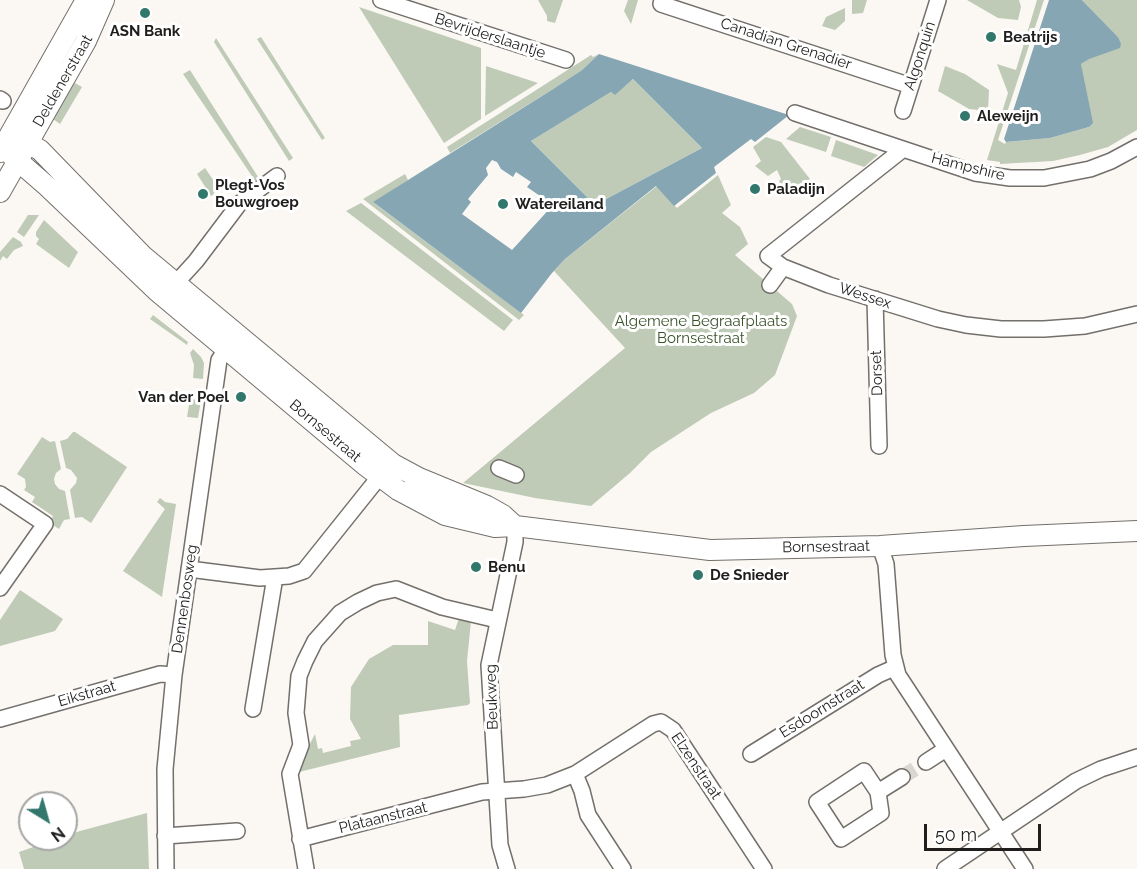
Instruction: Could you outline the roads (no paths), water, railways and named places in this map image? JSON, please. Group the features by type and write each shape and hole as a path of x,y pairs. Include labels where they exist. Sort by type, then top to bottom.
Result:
{"main road":[{"name":"Deldenerstraat","path":"8,147 23,111 86,0"},
{"name":"Deldenerstraat","path":"8,147 86,41 104,0"},
{"path":"0,192 8,147"},
{"name":"Bornsestraat","path":"8,147 380,476 410,498 445,515 495,527 515,526 710,550 880,546 1137,531"},
{"name":"Bornsestraat","path":"231,342 393,464 419,478 487,506 504,515 515,526"}],"street":[{"name":"Bevrijderslaantje","path":"381,0 566,60"},
{"name":"Algonquin","path":"903,111 938,0"},
{"name":"Canadian Grenadier","path":"661,2 910,86"},
{"path":"795,113 902,150"},
{"name":"Hampshire","path":"902,150 975,172 1028,179 1090,169 1137,147"},
{"path":"770,285 783,267 768,256 902,150"},
{"path":"166,287 199,257 239,204 277,176"},
{"name":"Wessex","path":"783,267 938,319 1001,329 1085,326 1137,314"},
{"name":"Bornsestraat","path":"166,287 231,342"},
{"name":"Dorset","path":"875,299 879,446"},
{"name":"Dennenbosweg","path":"166,869 165,770 174,675 219,360 231,342"},
{"path":"499,468 516,475"},
{"path":"189,570 260,578 290,576 304,571 380,476"},
{"path":"0,494 45,524 0,588"},
{"name":"Beukweg","path":"507,869 501,845 496,792 489,665 515,542 515,526"},
{"path":"880,546 886,564 896,667 946,749 1025,869"},
{"path":"254,709 275,577"},
{"path":"306,869 290,774 301,745 296,713 299,676 315,641 340,613 377,593 396,589 442,607 497,620"},
{"name":"Esdoornstraat","path":"751,754 878,675 896,667"},
{"name":"Eikstraat","path":"0,719 160,674 174,675"},
{"name":"Elzenstraat","path":"496,792 547,785 575,774 653,724 661,722 667,724 703,774 764,869"},
{"path":"926,762 946,749"},
{"path":"945,869 1076,781 1101,769 1137,757"},
{"path":"864,771 878,792 881,813 841,839 817,802 864,771"},
{"path":"575,774 588,815 623,869"},
{"path":"878,792 902,777"},
{"name":"Plataanstraat","path":"300,839 482,792 496,792"},
{"path":"165,836 237,831"}],"water":[{"path":"1049,0 1082,0 1118,37 1120,48 1081,64 1093,123 1089,127 1050,138 1006,142 1004,139"},
{"path":"599,54 789,115 755,142 751,139 714,167 716,173 674,206 656,186 565,259 521,313 373,202 582,70","holes":["633,79 702,148 595,205 531,141 611,92 615,95","492,160 513,177 516,172 531,182 527,187 553,205 512,250 462,214 471,202 468,199 488,175 486,168"]}],"tunnel":[{"path":"902,777 926,762"}],"place":[{"name":"ASN Bank","path":"145,13"},
{"name":"Beatrijs","path":"991,37"},
{"name":"Aleweijn","path":"965,116"},
{"name":"Paladijn","path":"755,189"},
{"name":"Plegt-Vos Bouwgroep","path":"203,194"},
{"name":"Watereiland","path":"503,204"},
{"name":"Van der Poel","path":"241,397"},
{"name":"Benu","path":"476,567"},
{"name":"De Snieder","path":"698,575"}],"park label":[{"name":"Algemene Begraafplaats Bornsestraat","path":"701,330"}]}
